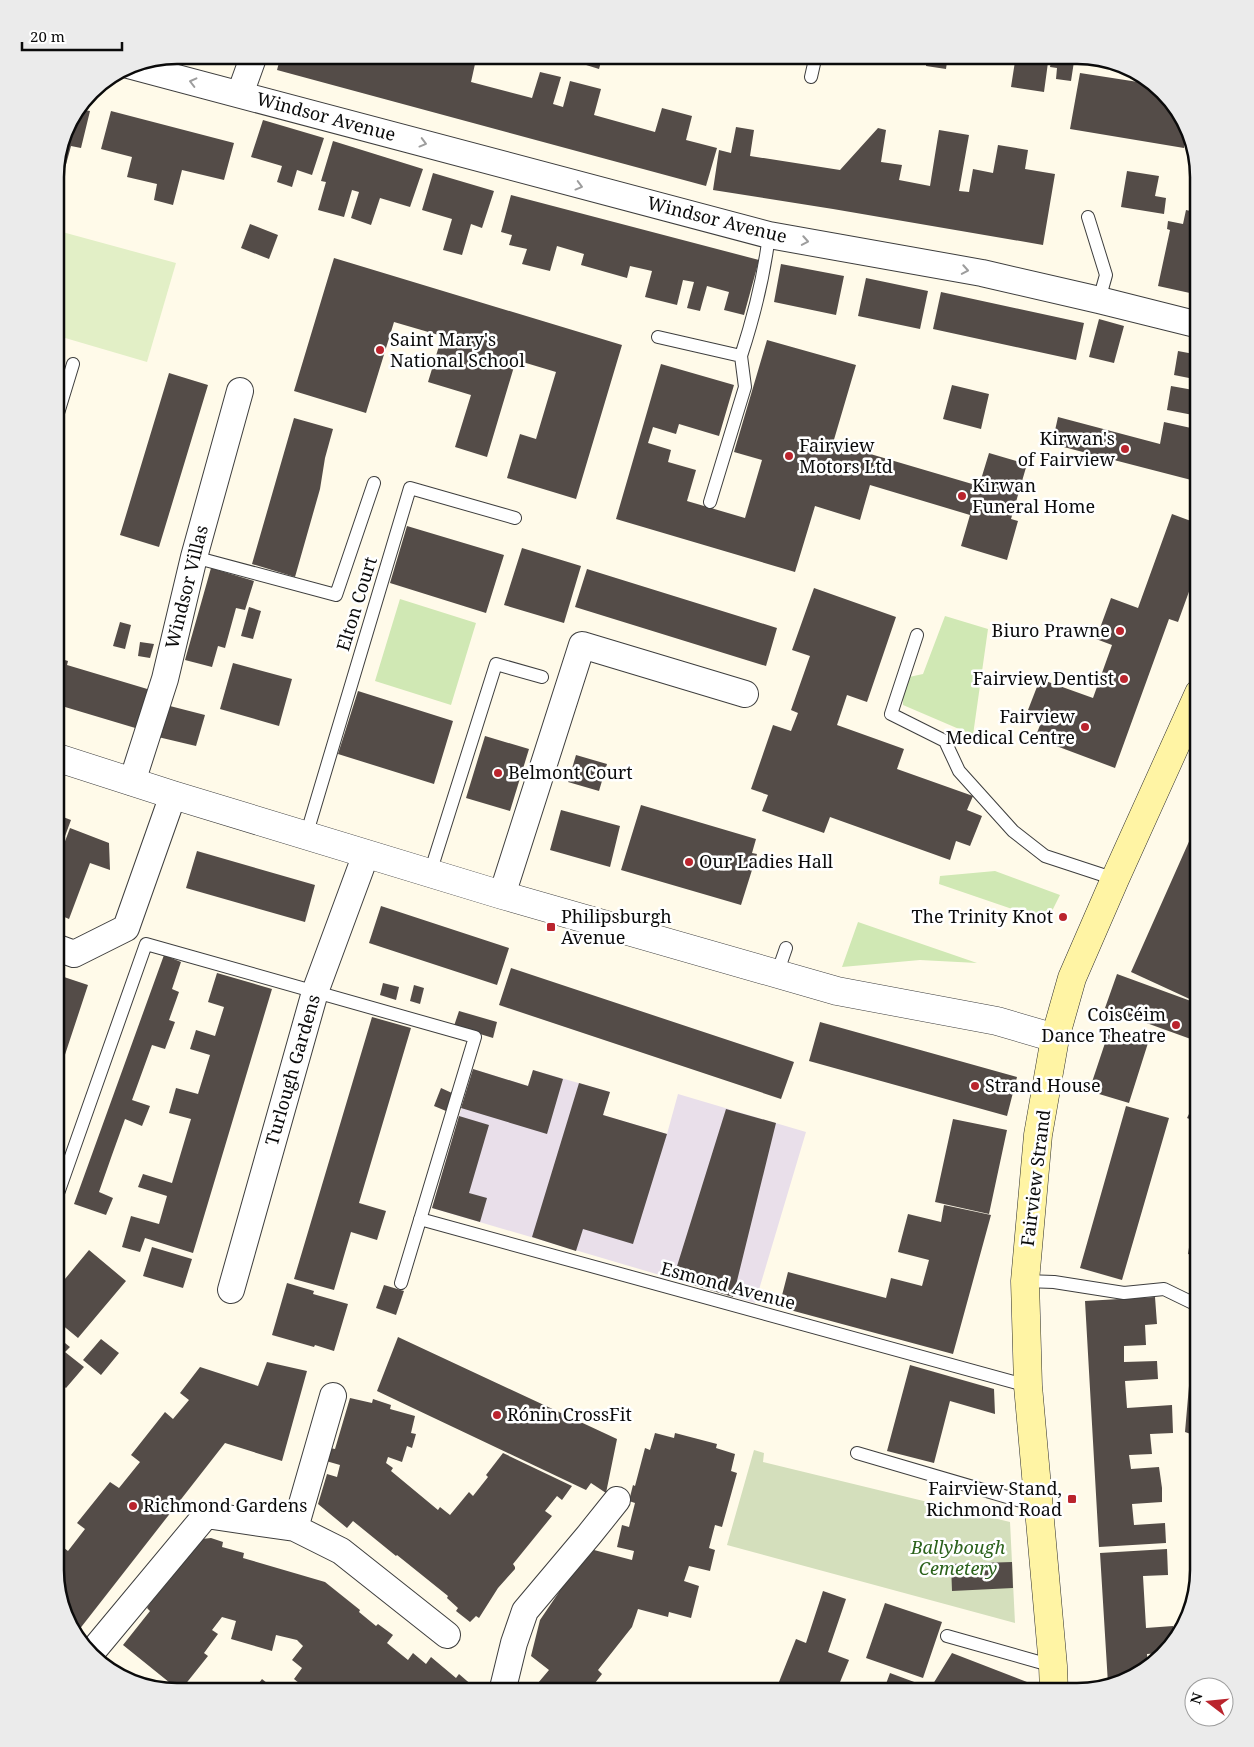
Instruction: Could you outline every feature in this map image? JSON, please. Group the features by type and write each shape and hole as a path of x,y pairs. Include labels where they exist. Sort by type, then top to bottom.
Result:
{"main road":[{"name":"Fairview Strand","path":"1054,1679 1028,1386 1025,1281 1038,1135 1055,1038 1072,978 1190,713"}],"street":[{"path":"240,94 251,64"},
{"name":"Windsor Avenue","path":"143,69 770,235 982,272 1190,323"},
{"name":"Windsor Villas","path":"132,782 164,679 194,557 240,391"},
{"path":"502,895 582,645 745,694"},
{"path":"64,760 502,895 837,991 997,1021 1055,1038"},
{"path":"64,950 74,954 126,928 173,795"},
{"name":"Turlough Gardens","path":"231,1290 315,992 366,854"},
{"path":"295,1528 333,1396"},
{"path":"504,1683 524,1611 617,1500"},
{"path":"95,1648 206,1515 295,1528 341,1551 447,1635"}],"lane":[{"path":"812,77 814,64"},
{"path":"1088,217 1106,275 1099,300"},
{"path":"710,502 745,387 741,356 766,264 770,235"},
{"path":"658,337 741,356"},
{"path":"64,394 73,364"},
{"path":"194,557 336,595 374,483"},
{"name":"Elton Court","path":"306,836 410,488 515,518"},
{"path":"917,635 891,714 945,741 959,771 1014,831 1045,856 1115,878"},
{"path":"430,873 496,664 542,678"},
{"path":"64,1177 146,944 475,1037 401,1283"},
{"path":"778,974 786,948"},
{"name":"Esmond Avenue","path":"420,1220 1028,1386"},
{"path":"1025,1281 1054,1282 1124,1293 1164,1289 1190,1302"},
{"path":"857,1453 1038,1506"},
{"path":"947,1636 1054,1679"}],"shaded area":[{"path":"473,1069 528,1086 533,1070 610,1092 603,1115 667,1134 678,1094 806,1132 755,1303 432,1208"}],"green space":[{"path":"64,232 176,263 147,362 64,338"},
{"path":"400,599 476,623 451,705 375,681"},
{"path":"945,616 988,629 973,735 903,705 903,689 909,677 923,674"},
{"path":"995,871 1060,895 1047,921 939,884 940,876"},
{"path":"858,922 977,963 920,960 842,967"},
{"name":"Ballybough Cemetery","path":"754,1450 764,1453 763,1462 1010,1522 1015,1623 727,1545"}],"building":[{"path":"279,64 475,64 471,82 532,98 540,72 561,77 553,104 563,107 570,81 601,89 594,115 655,132 662,108 692,116 686,140 717,148 706,186 277,70"},
{"path":"583,64 600,64 599,69"},
{"path":"926,64 947,64 946,69 926,66"},
{"path":"1015,64 1048,64 1044,92 1011,87"},
{"path":"1050,64 1074,64 1071,81 1056,79 1057,68 1050,67"},
{"path":"1080,73 1139,82 1146,87 1167,108 1182,133 1185,143 1184,148 1070,129"},
{"path":"86,110 90,111 81,148 71,146 64,172 72,133"},
{"path":"111,111 234,143 224,180 182,170 173,205 154,200 157,184 127,177 132,157 101,149"},
{"path":"263,120 324,138 312,175 297,170 292,187 277,182 282,166 251,157"},
{"path":"736,127 754,130 750,156 840,170 878,128 886,130 881,162 902,165 899,180 930,186 939,130 969,135 959,191 969,192 973,169 993,173 998,145 1028,150 1025,169 1055,174 1043,245 713,190 719,150 731,153"},
{"path":"333,141 423,169 410,207 380,198 371,225 351,218 359,192 352,190 344,217 318,210 326,182 321,181"},
{"path":"1127,171 1159,176 1155,196 1166,198 1164,214 1121,207"},
{"path":"433,173 494,191 482,228 471,224 462,255 443,250 452,219 422,210"},
{"path":"511,195 759,260 744,315 724,310 729,292 707,286 700,311 687,308 694,282 683,280 677,305 645,297 652,271 630,266 627,278 581,265 584,254 557,246 550,271 522,264 527,249 509,245 512,235 501,232"},
{"path":"1186,210 1190,211 1190,293 1158,286 1170,230 1167,229 1168,221 1183,224"},
{"path":"250,224 278,235 269,259 241,248"},
{"path":"334,258 622,345 576,499 507,478 520,434 536,439 556,372 516,360 487,457 455,447 471,395 428,382 442,336 394,322 366,413 294,391"},
{"path":"781,264 844,276 836,315 774,302"},
{"path":"866,278 928,291 920,329 858,316"},
{"path":"941,292 1084,323 1076,360 933,329"},
{"path":"1099,319 1124,326 1114,363 1089,357"},
{"name":"Fairview Motors Ltd","path":"767,340 856,365 833,443 979,486 989,453 1027,464 1011,519 1018,521 1007,560 961,546 970,515 870,485 860,520 815,506 795,572 616,519 661,364 734,385 719,436 679,424 676,434 653,427 648,443 671,450 668,462 696,470 687,501 745,518 762,460 734,452"},
{"path":"1178,351 1190,353 1190,378 1174,375"},
{"path":"169,373 208,385 159,547 120,535"},
{"path":"952,385 989,394 981,429 943,419"},
{"name":"Kirwan's of Fairview","path":"1171,386 1190,389 1190,414 1167,410"},
{"name":"Kirwan's of Fairview","path":"1058,417 1160,444 1164,422 1190,428 1190,480 1052,444"},
{"path":"294,418 333,429 325,458 320,489 295,577 252,564"},
{"path":"1172,514 1190,521 1190,589 1178,622 1169,619 1115,768 1035,738 1044,715 1028,710 1040,679 1093,698 1112,645 1096,639 1111,598 1138,608"},
{"path":"407,526 504,555 486,613 390,583"},
{"path":"522,548 581,566 564,623 504,605"},
{"path":"211,568 254,581 245,610 236,608 225,648 218,646 212,667 185,660"},
{"path":"587,569 777,628 766,666 575,607"},
{"path":"814,588 896,617 867,702 847,695 837,725 904,749 897,769 973,796 967,810 982,816 970,846 956,841 950,860 830,817 824,833 762,811 768,795 751,789 773,725 791,731 798,713 791,710 810,656 792,650"},
{"path":"249,607 261,611 253,639 241,636"},
{"path":"120,622 131,625 125,649 113,646"},
{"path":"140,642 154,644 150,658 138,656"},
{"path":"64,660 68,661 67,665 154,691 142,730 64,707"},
{"path":"233,663 292,679 279,726 220,709"},
{"path":"358,691 453,721 434,784 338,754"},
{"path":"166,705 205,715 196,746 158,737"},
{"name":"Belmont Court","path":"485,736 529,749 510,811 466,798"},
{"path":"576,755 607,764 599,791 568,782"},
{"name":"Our Ladies Hall","path":"641,805 756,839 752,853 757,854 741,905 621,870"},
{"path":"561,810 620,826 610,867 550,850"},
{"path":"64,817 71,820 64,839"},
{"path":"70,828 109,843 110,870 90,863 69,919 64,917 64,844"},
{"path":"1190,839 1190,999 1131,972"},
{"path":"197,851 315,885 305,922 186,888"},
{"path":"381,906 509,948 497,985 369,943"},
{"path":"164,955 181,962 172,989 179,992 169,1020 175,1022 165,1049 152,1045 132,1100 150,1106 142,1126 125,1119 112,1155 99,1192 113,1198 106,1215 74,1204"},
{"path":"511,968 794,1062 781,1099 499,1005"},
{"path":"217,973 272,989 193,1253 145,1238 140,1252 122,1247 131,1216 159,1224 167,1196 138,1187 143,1174 172,1183 191,1119 169,1113 176,1088 198,1094 210,1055 190,1049 196,1030 215,1036 224,1007 208,1002"},
{"name":"CoisCéim Dance Theatre","path":"1117,974 1190,1001 1190,1039 1105,1008"},
{"path":"64,977 88,985 64,1058"},
{"path":"383,983 399,987 396,1000 380,995"},
{"path":"414,985 424,988 420,1004 410,1001"},
{"path":"459,1011 497,1022 493,1038 454,1026"},
{"path":"372,1017 411,1028 359,1203 386,1211 377,1240 351,1232 334,1290 294,1279"},
{"path":"820,1022 1017,1077 1007,1116 809,1061"},
{"path":"1109,1031 1148,1043 1129,1103 1089,1091"},
{"path":"473,1069 528,1086 533,1070 563,1079 547,1134 461,1108"},
{"path":"579,1083 610,1092 603,1115 667,1134 633,1244 583,1229 576,1251 532,1237"},
{"path":"441,1088 452,1093 446,1111 434,1106"},
{"path":"1126,1106 1169,1118 1122,1280 1080,1268"},
{"path":"726,1109 776,1123 733,1297 673,1279"},
{"path":"459,1116 489,1125 469,1193 487,1198 480,1222 432,1208"},
{"path":"953,1119 1007,1130 989,1214 935,1202"},
{"path":"944,1205 991,1215 953,1354 779,1307 788,1272 886,1298 891,1278 922,1286 929,1260 898,1252 908,1214 941,1222"},
{"path":"152,1247 192,1259 183,1288 143,1276"},
{"path":"89,1250 126,1281 78,1338 64,1326 64,1280"},
{"path":"287,1283 314,1291 313,1294 348,1304 334,1351 272,1335"},
{"path":"384,1285 404,1291 396,1315 376,1308"},
{"path":"1155,1297 1157,1324 1145,1325 1146,1345 1124,1346 1124,1362 1157,1361 1158,1379 1125,1381 1127,1408 1172,1405 1173,1433 1150,1434 1152,1454 1129,1455 1131,1469 1159,1467 1162,1502 1132,1504 1134,1525 1165,1523 1166,1543 1099,1547 1085,1301"},
{"name":"Rónin CrossFit","path":"398,1337 617,1439 606,1493 591,1483 586,1490 377,1391"},
{"path":"101,1339 119,1353 101,1375 83,1360"},
{"path":"64,1342 70,1347 65,1352 84,1367 66,1388 64,1386"},
{"name":"Richmond Gardens","path":"267,1362 307,1371 282,1461 225,1443 80,1629 72,1614 68,1600 64,1571 64,1548 68,1551 85,1529 77,1523 110,1482 119,1488 140,1462 131,1455 165,1412 173,1419 189,1400 180,1393 200,1367 258,1386"},
{"path":"910,1365 994,1389 995,1414 950,1401 934,1463 887,1451"},
{"path":"1190,1374 1190,1434 1185,1432"},
{"path":"350,1398 372,1403 373,1399 391,1405 390,1409 415,1416 411,1433 416,1434 412,1448 407,1446 402,1462 388,1457 386,1463 393,1468 391,1471 438,1510 440,1507 450,1515 469,1492 473,1496 503,1453 572,1486 562,1500 557,1496 545,1511 552,1516 513,1564 515,1569 498,1588 479,1618 476,1616 470,1622 456,1611 458,1608 447,1598 448,1596 397,1555 353,1521 347,1528 318,1504 327,1474 337,1477 340,1465 326,1461 330,1448 335,1449"},
{"path":"655,1433 674,1438 675,1433 717,1444 716,1448 735,1454 731,1471 737,1473 722,1527 715,1525 709,1548 715,1550 710,1571 689,1566 684,1581 699,1586 691,1618 669,1612 668,1617 638,1609 632,1627 598,1670 602,1674 595,1683 538,1683 549,1670 531,1656 540,1620 559,1592 555,1588 570,1578 594,1550 632,1560 634,1551 617,1547 622,1525 629,1527 635,1503 629,1501 645,1448 650,1450"},
{"path":"211,1538 223,1542 222,1547 244,1553 243,1558 325,1582 360,1610 359,1612 376,1626 378,1624 393,1635 387,1643 408,1660 413,1653 426,1664 431,1657 456,1678 459,1674 469,1683 299,1683 294,1679 302,1668 292,1660 303,1646 297,1640 276,1635 272,1651 231,1639 236,1621 222,1617 212,1630 218,1634 204,1653 208,1656 186,1683 170,1683 123,1645 150,1611 147,1608 151,1602 172,1577 168,1575 202,1539"},
{"path":"1167,1549 1168,1575 1143,1576 1146,1628 1173,1626 1173,1630 1157,1650 1153,1654 1147,1654 1146,1660 1121,1675 1108,1679 1100,1553"},
{"path":"1012,1562 1013,1588 952,1591 951,1564"},
{"path":"823,1591 846,1599 828,1652 849,1660 840,1683 779,1683 796,1639 806,1643"},
{"path":"885,1603 942,1622 923,1678 866,1658"},
{"path":"952,1653 1027,1682 1027,1683 934,1683"},
{"path":"890,1673 917,1683 886,1683"},
{"path":"262,1679 267,1683 259,1683"}],"place":[{"name":"Saint Mary's National School","path":"380,350"},
{"name":"Kirwan's of Fairview","path":"1125,449"},
{"name":"Fairview Motors Ltd","path":"789,456"},
{"name":"Kirwan Funeral Home","path":"962,496"},
{"name":"Biuro Prawne","path":"1120,631"},
{"name":"Fairview Dentist","path":"1124,679"},
{"name":"Fairview Medical Centre","path":"1085,727"},
{"name":"Belmont Court","path":"498,773"},
{"name":"Our Ladies Hall","path":"689,862"},
{"name":"The Trinity Knot","path":"1063,917"},
{"name":"Philipsburgh Avenue","path":"551,927"},
{"name":"CoisCéim Dance Theatre","path":"1176,1025"},
{"name":"Strand House","path":"975,1086"},
{"name":"Rónin CrossFit","path":"497,1415"},
{"name":"Fairview Stand, Richmond Road","path":"1072,1499"},
{"name":"Richmond Gardens","path":"133,1506"}]}
